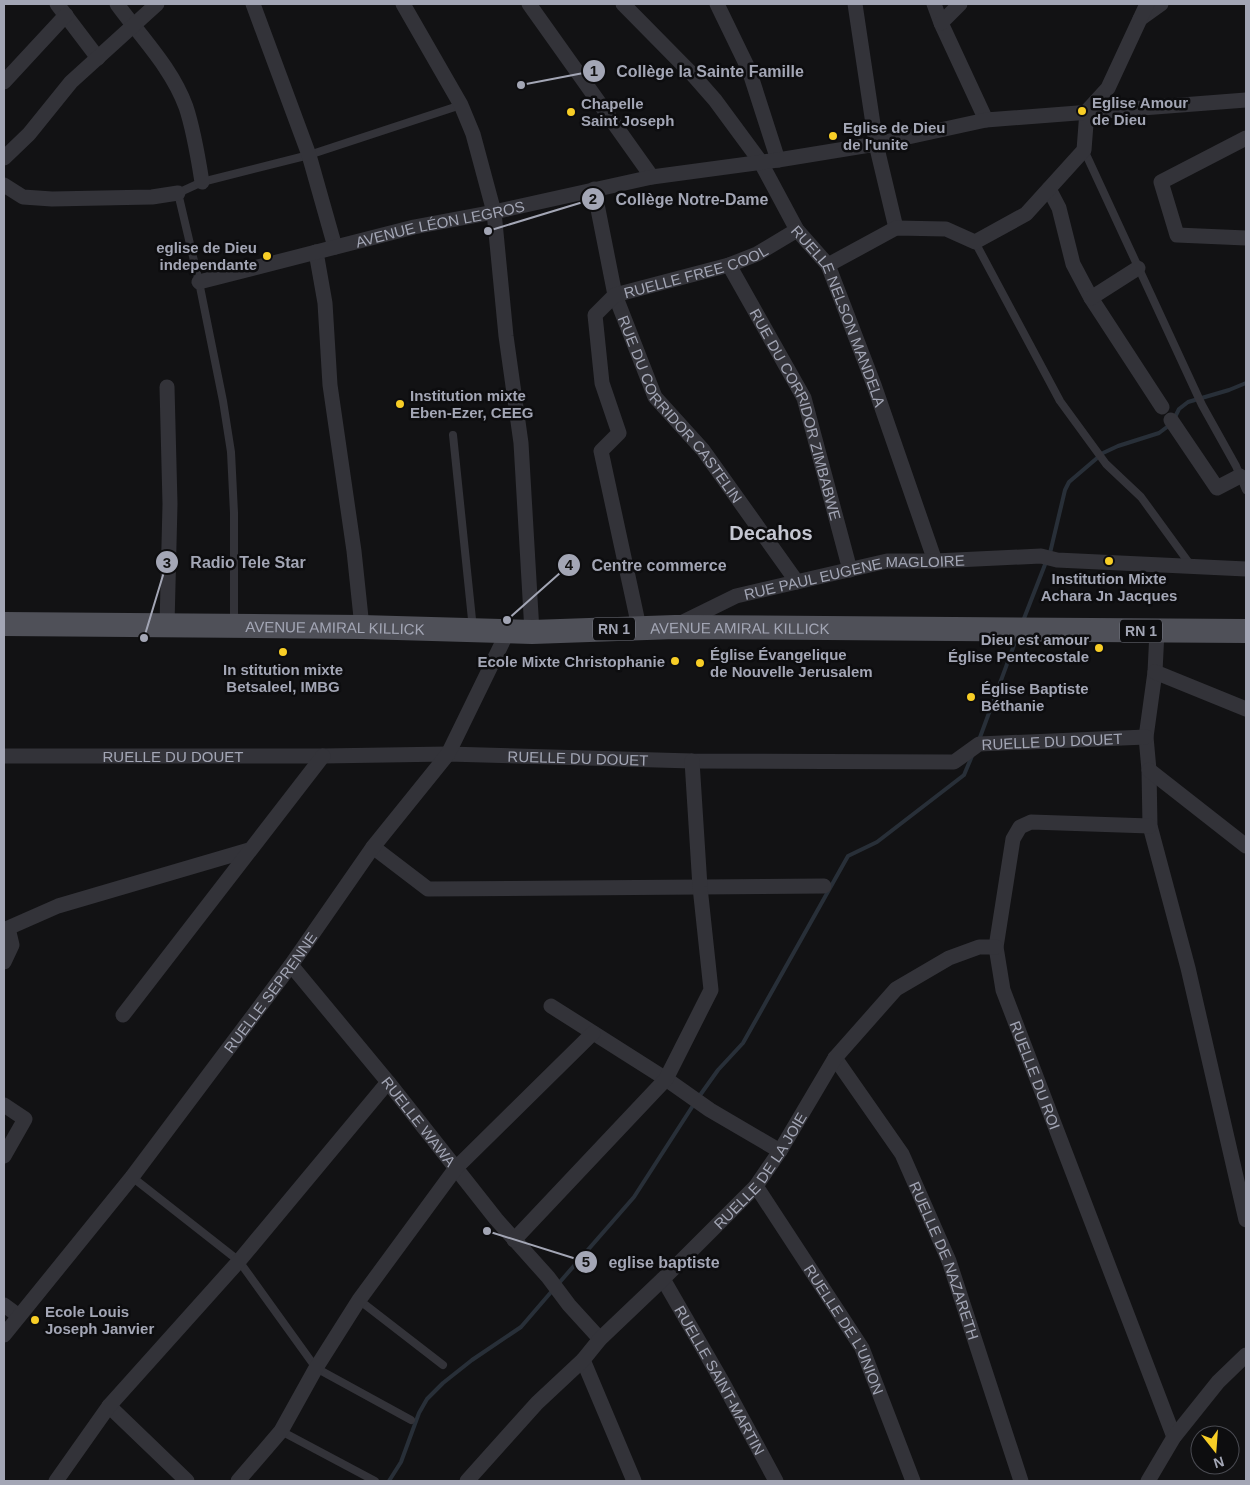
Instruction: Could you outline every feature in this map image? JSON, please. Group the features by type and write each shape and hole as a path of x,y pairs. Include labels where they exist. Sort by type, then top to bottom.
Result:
{"main road":[{"name":"RN 1","path":"4,624 234,626"},
{"name":"AVENUE AMIRAL KILLICK","path":"234,626 362,627 532,632 675,627 1246,631"}],"street":[{"path":"117,4 161,61 175,84 185,106 193,132 202,182"},
{"path":"4,158 29,134 71,82 157,4"},
{"path":"254,4 309,155 335,246"},
{"path":"403,4 461,105 473,134 494,212 506,336 521,443 532,632"},
{"path":"530,4 652,177"},
{"name":"RUELLE NELSON MANDELA","path":"623,4 715,100 760,161 797,230 828,265 874,385 935,561"},
{"path":"717,4 749,70 778,160"},
{"path":"855,4 876,144 896,228"},
{"path":"934,4 986,120"},
{"path":"941,23 960,4"},
{"path":"828,265 896,228 946,229 975,242 1026,214 1084,150 1087,112 1108,88 1147,4"},
{"path":"1140,20 1161,4"},
{"path":"4,82 62,9 98,58"},
{"name":"AVENUE LÉON LEGROS","path":"199,282 414,227 494,212 652,177 778,160 876,144 986,120 1087,112 1245,105"},
{"path":"1246,138 1161,182 1177,235 1246,238"},
{"path":"4,185 23,197"},
{"name":"RUE DU CORRIDOR CASTELIN","path":"594,189 615,295 655,397 703,450 797,582"},
{"path":"1049,189 1059,208 1073,264 1091,298 1162,407"},
{"path":"4,197 110,199 152,197 178,193"},
{"name":"RUELLE FREE COOL","path":"639,628 601,451 619,433 602,383 595,315 615,295 729,265 757,254 797,230"},
{"path":"316,252 324,303 330,385 354,550 362,627"},
{"name":"RUE DU CORRIDOR ZIMBABWE","path":"729,265 804,398 850,570"},
{"path":"1091,298 1138,268"},
{"path":"166,625 170,504 167,387"},
{"path":"1171,420 1217,488 1240,476"},
{"name":"RUE PAUL EUGENE MAGLOIRE","path":"675,627 736,596 887,561 935,561 1041,556 1057,560 1192,568 1246,569"},
{"name":"RUELLE SEPRENNE","path":"4,1334 132,1178 291,966 373,847 448,754 508,631"},
{"path":"1157,631 1155,672 1146,737 1149,770 1150,826 1188,968 1246,1220"},
{"path":"1155,672 1246,709"},
{"name":"RUELLE DU DOUET","path":"4,756 448,754 692,761 954,762 979,744 1146,737"},
{"path":"123,1015 323,756"},
{"path":"514,1240 666,1079 711,990 700,888 692,761"},
{"path":"1149,770 1246,846"},
{"name":"RUELLE DU ROI","path":"1150,826 1031,822 1020,827 1013,838 996,947 1003,990 1174,1437"},
{"path":"373,847 428,889 824,886"},
{"path":"4,962 12,945 8,928 58,906 249,850"},
{"name":"RUELLE DE LA JOIE","path":"467,1481 536,1403 583,1360 600,1339 756,1186 780,1151 835,1058 896,988 949,958 979,947 996,947"},
{"name":"RUELLE WAWA","path":"291,966 388,1082 514,1240 600,1339"},
{"path":"550,1006 666,1079 710,1110 780,1151"},
{"path":"238,1481 281,1431 316,1368 359,1300 456,1168 593,1033"},
{"name":"RUELLE DE NAZARETH","path":"835,1058 902,1154 949,1261 1021,1481"},
{"path":"56,1481 109,1406 239,1262 388,1082"},
{"path":"4,1106 25,1119 4,1156"},
{"name":"RUELLE DE L'UNION","path":"756,1186 862,1348 913,1481"},
{"name":"RUELLE SAINT-MARTIN","path":"663,1279 776,1481"},
{"path":"4,1305 19,1316"},
{"path":"1148,1481 1174,1437 1218,1382 1246,1355"},
{"path":"583,1360 634,1481"},
{"path":"109,1406 187,1481"}],"lane":[{"path":"234,626 234,513 231,452 224,401 178,193 202,182 309,155 461,105"},
{"path":"1084,150 1202,405 1236,466 1246,490"},
{"path":"975,242 1060,401 1106,464 1141,497 1192,568"},
{"path":"453,435 473,631"},
{"path":"132,1178 239,1262 316,1368 411,1420"},
{"path":"359,1300 443,1365"},
{"path":"281,1431 375,1481"}],"waterway":[{"path":"1174,419 1179,409 1188,402 1246,383"},
{"path":"1050,553 1065,490 1069,482 1103,453 1118,446 1159,433 1171,424"},
{"path":"1023,621 1046,562"},
{"path":"979,740 1017,637"},
{"path":"698,1098 718,1070 743,1043 848,856 877,842 964,775 972,756"},
{"path":"559,1283 634,1197 694,1104"},
{"path":"389,1481 401,1462 419,1413 427,1399 443,1383 472,1360 521,1327 552,1291"}],"place":[{"name":"Collège la Sainte Famille","path":"521,85"},
{"name":"Eglise Amour de Dieu","path":"1082,111"},
{"name":"Chapelle Saint Joseph","path":"571,112"},
{"name":"Eglise de Dieu de l'unite","path":"833,136"},
{"name":"Collège Notre-Dame","path":"488,231"},
{"name":"eglise de Dieu independante","path":"267,256"},
{"name":"Institution mixte Eben-Ezer, CEEG","path":"400,404"},
{"name":"Institution Mixte Achara Jn Jacques","path":"1109,561"},
{"name":"Centre commerce","path":"507,620"},
{"name":"Radio Tele Star","path":"144,638"},
{"name":"Dieu est amour Église Pentecostale","path":"1099,648"},
{"name":"In stitution mixte Betsaleel, IMBG","path":"283,652"},
{"name":"Ecole Mixte Christophanie","path":"675,661"},
{"name":"Église Évangelique de Nouvelle Jerusalem","path":"700,663"},
{"name":"Église Baptiste Béthanie","path":"971,697"},
{"name":"eglise baptiste","path":"487,1231"},
{"name":"Ecole Louis Joseph Janvier","path":"35,1320"}],"district":[{"name":"Decahos","path":"771,533"}]}
